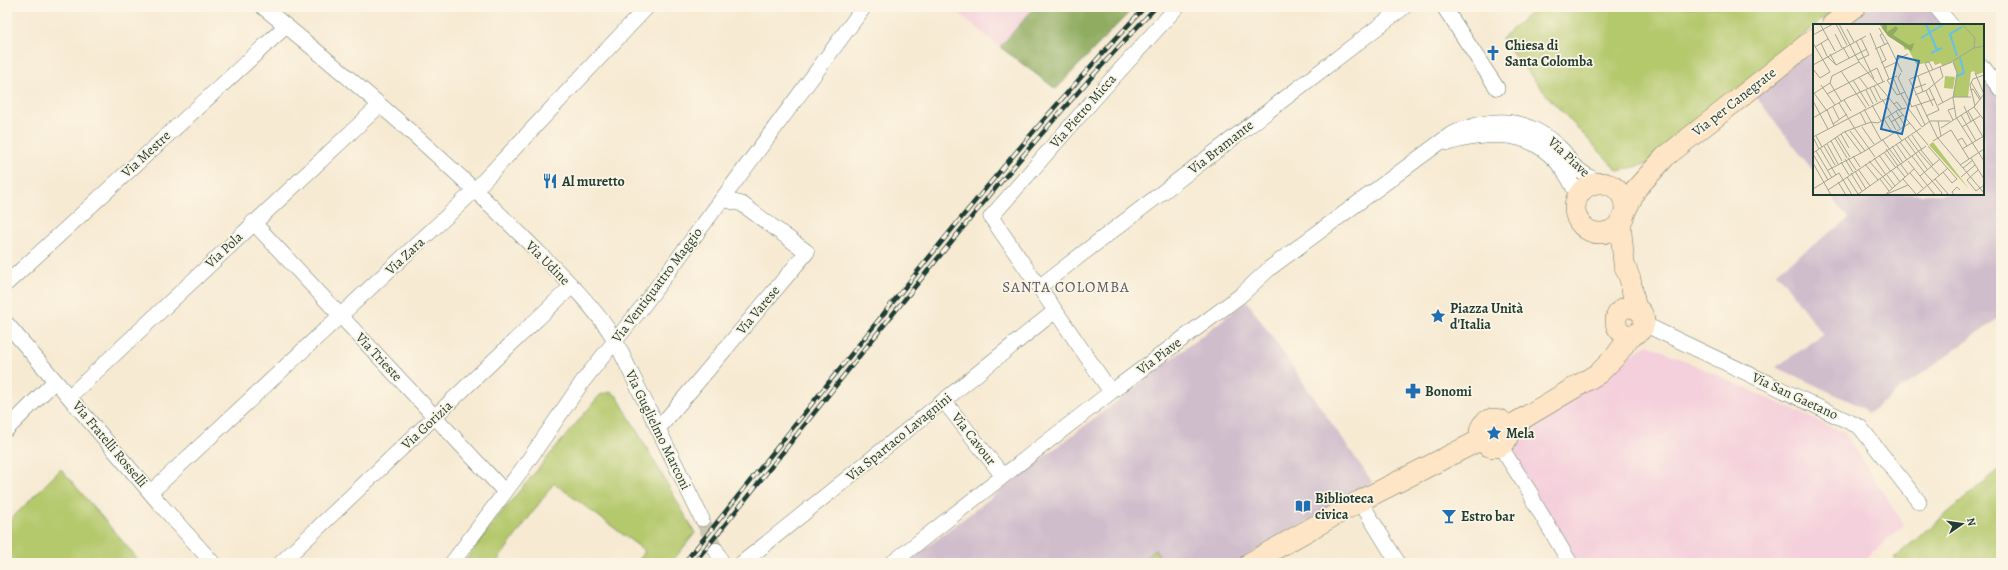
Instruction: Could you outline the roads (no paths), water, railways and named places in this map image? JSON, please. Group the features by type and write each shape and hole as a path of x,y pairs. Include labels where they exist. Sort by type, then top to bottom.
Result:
{"street":[{"name":"Via Udine","path":"263,7 380,105 476,190 572,286 602,319 615,340"},
{"name":"Via Zara","path":"151,492 476,190 647,7"},
{"name":"Via Ventiquattro Maggio","path":"452,563 505,492 583,381 722,199 864,7"},
{"name":"Via Pietro Micca","path":"1039,287 991,217 1094,99 1178,7"},
{"name":"Via Bramante","path":"1039,287 1404,7"},
{"path":"1444,7 1497,88"},
{"path":"1936,7 1949,24"},
{"path":"1833,24 1853,8"},
{"name":"Via Mestre","path":"7,283 286,26"},
{"name":"Via per Canegrate","path":"1623,217 1636,189 1656,166 1674,149 1813,40"},
{"path":"1984,68 2001,90"},
{"name":"Via Pola","path":"70,396 253,222 380,105"},
{"name":"Via Piave","path":"892,563 1111,392 1240,296 1270,268 1450,135 1466,127 1486,122 1501,121 1529,127 1545,135 1562,149 1574,166 1603,184"},
{"name":"Via Piave","path":"1428,150 1468,138 1513,136 1542,148 1555,158 1569,175 1578,197"},
{"name":"Via per Canegrate","path":"1603,184 1656,166"},
{"path":"1250,563 1360,501 1496,438 1599,374 1615,357 1630,321 1624,264 1623,217 1625,205 1620,192 1603,184 1588,186 1578,197 1576,210 1577,217 1587,229 1598,233 1624,264"},
{"name":"Via Varese","path":"732,185 742,204"},
{"name":"Via Varese","path":"658,429 807,252 742,204 722,199"},
{"path":"1598,233 1609,231 1623,217"},
{"name":"Via Trieste","path":"253,222 505,492"},
{"name":"Via Gorizia","path":"281,563 572,286"},
{"path":"1039,287 1111,392"},
{"name":"Via Spartaco Lavagnini","path":"742,563 1055,311"},
{"name":"Via San Gaetano","path":"1630,321 1860,427 1919,502"},
{"name":"Via Fratelli Rosselli","path":"7,324 213,563"},
{"name":"Via Guglielmo Marconi","path":"615,340 702,520"},
{"path":"7,429 55,381"},
{"name":"Via Cavour","path":"944,401 1003,476"},
{"path":"1496,438 1516,472 1517,480 1534,502 1570,563"},
{"path":"1360,501 1398,563"}],"tunnel":[{"path":"702,519 716,550"}],"railway":[{"path":"684,563 967,211 1084,74 1145,7"},
{"path":"694,563 920,280 1035,141 1156,7"}],"place":[{"name":"Chiesa di Santa Colomba","path":"1493,53"},
{"name":"Al muretto","path":"550,181"},
{"name":"Piazza Unità d'Italia","path":"1438,316"},
{"name":"Bonomi","path":"1413,391"},
{"name":"Mela","path":"1494,433"},
{"name":"Biblioteca civica","path":"1303,506"},
{"name":"Estro bar","path":"1449,516"}],"district":[{"name":"SANTA COLOMBA","path":"1066,287"}]}
